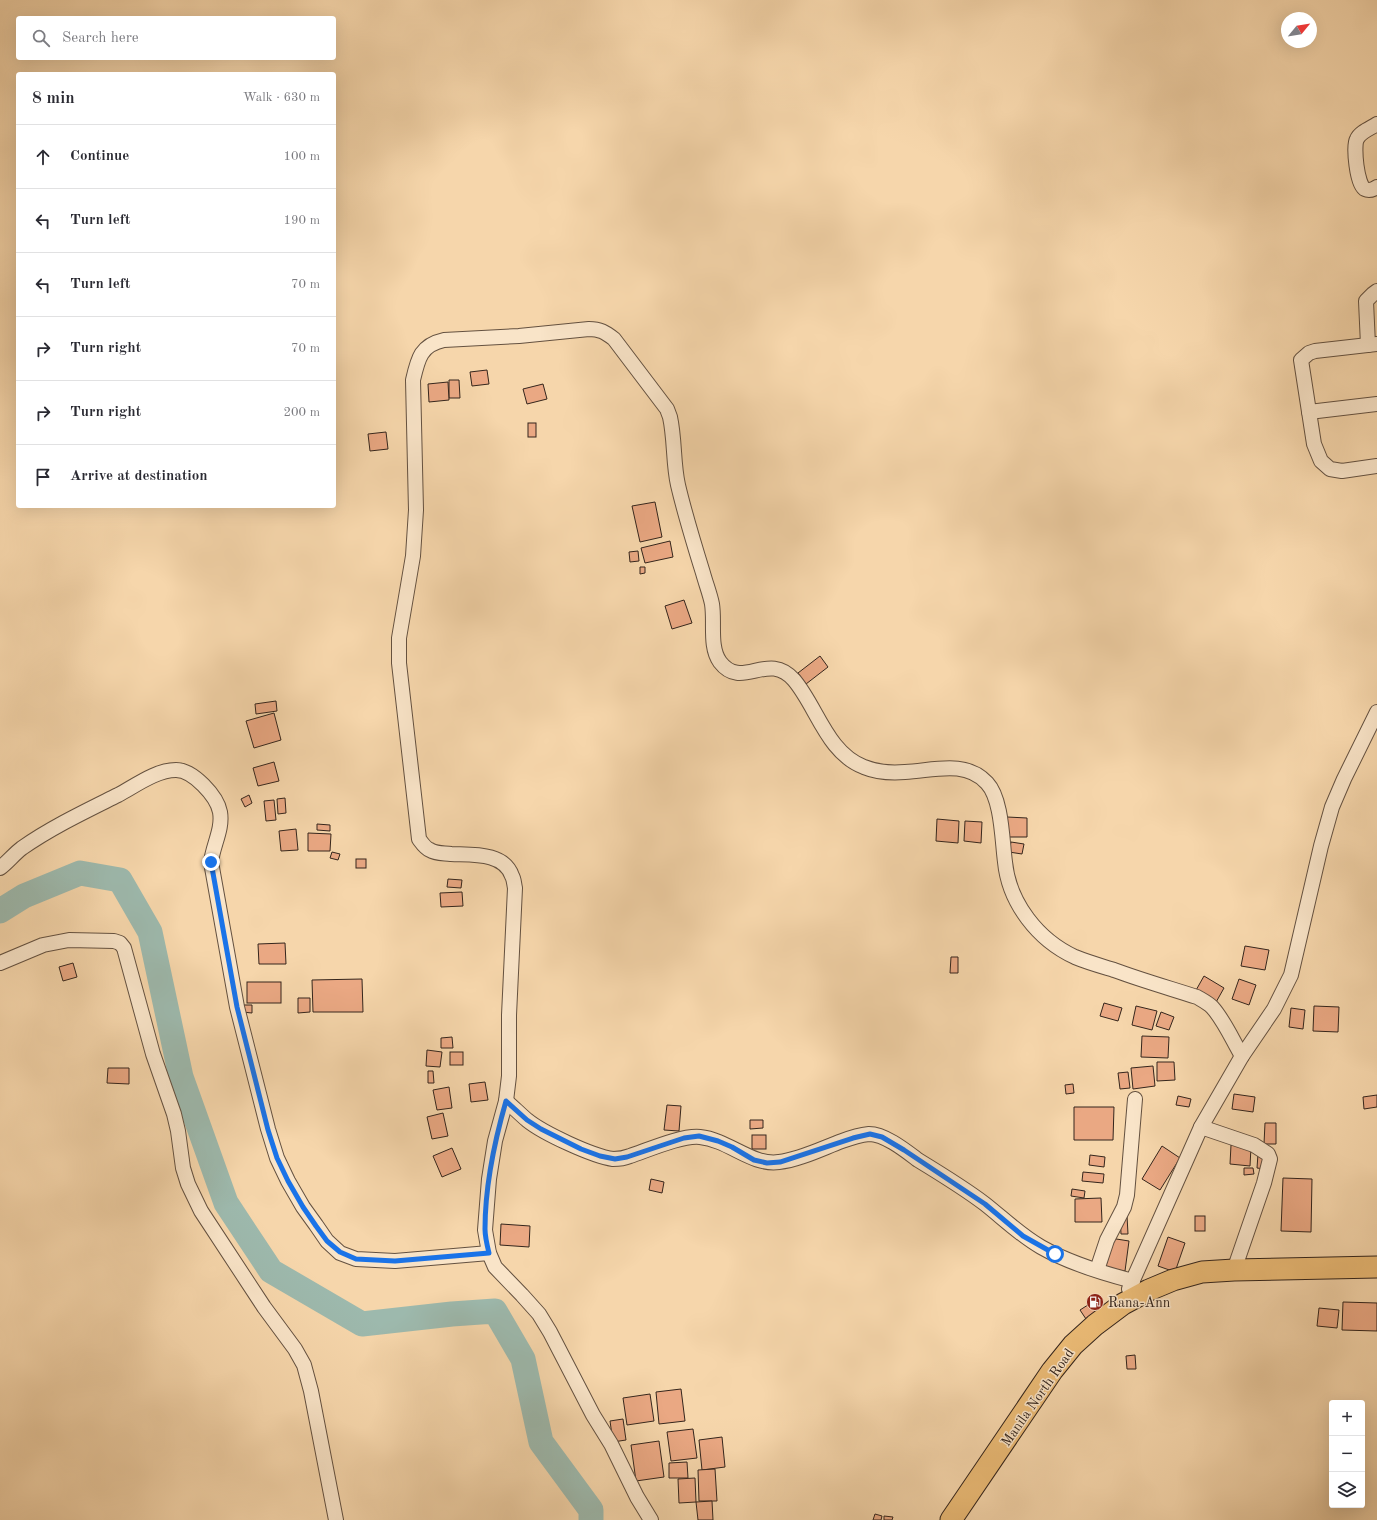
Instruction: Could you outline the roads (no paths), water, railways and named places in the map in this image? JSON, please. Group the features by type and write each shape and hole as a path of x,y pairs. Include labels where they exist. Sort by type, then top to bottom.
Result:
{"highway":[{"name":"Manila North Road","path":"951,1520 1052,1371 1073,1345 1095,1325 1123,1304 1149,1290 1173,1280 1202,1272 1377,1267"}],"street":[{"path":"1377,124 1358,136 1355,144 1360,184 1368,190 1377,187"},
{"path":"1377,291 1366,301 1372,345 1315,351 1304,356 1301,360 1314,444 1317,454 1324,466 1330,469 1342,471 1377,466"},
{"path":"651,1520 637,1497 611,1444 593,1415 542,1320 522,1295 495,1267 489,1253 485,1230 488,1179 495,1141 506,1101 509,1076 509,1015 515,888 512,876 507,867 499,860 487,856 430,851 419,839 399,663 399,638 413,556 416,510 413,380 418,360 424,350 433,342 444,340 519,336 579,329 598,329 604,331 614,339 667,409 670,417 678,483 712,603 715,652 721,663 730,670 740,674 766,668 777,668 787,672 796,682 835,745 850,760 865,768 884,772 905,772 939,768 957,768 973,773 986,782 994,792 998,802 1005,867 1011,891 1024,915 1033,925 1057,946 1075,957 1205,1001 1213,1008 1220,1018 1242,1056"},
{"path":"1309,412 1377,404"},
{"path":"1123,1304 1201,1127 1242,1056 1274,1009 1290,975 1320,846 1332,807 1377,712"},
{"path":"0,868 21,849 57,826 147,780 164,772 177,770 188,772 210,792 218,803 220,824 212,851 211,862 237,1007 268,1130 277,1158 303,1207 327,1241 340,1252 356,1259 395,1261 489,1253"},
{"path":"0,962 43,945 69,940 114,941 120,943 124,948 153,1054 174,1114 183,1168 188,1184 205,1217 264,1307 295,1349 304,1365 311,1391 336,1520"},
{"path":"1097,1270 1107,1240 1124,1207 1127,1195 1135,1099"},
{"path":"506,1101 527,1120 541,1129 581,1149 600,1156 615,1159 627,1157 684,1138 699,1136 725,1144 754,1160 767,1163 780,1162 853,1138 870,1134 882,1137 985,1204 1023,1236 1040,1247 1097,1270 1132,1281"},
{"path":"1201,1127 1254,1145 1268,1154 1270,1159 1264,1183 1234,1270"}],"waterway":[{"path":"0,911 24,896 80,873 120,880 150,932 181,1077 226,1203 271,1271 362,1324 495,1311 523,1359 541,1442 591,1510 591,1520"}],"place":[{"name":"Rana-Ann","path":"1095,1302"}]}
